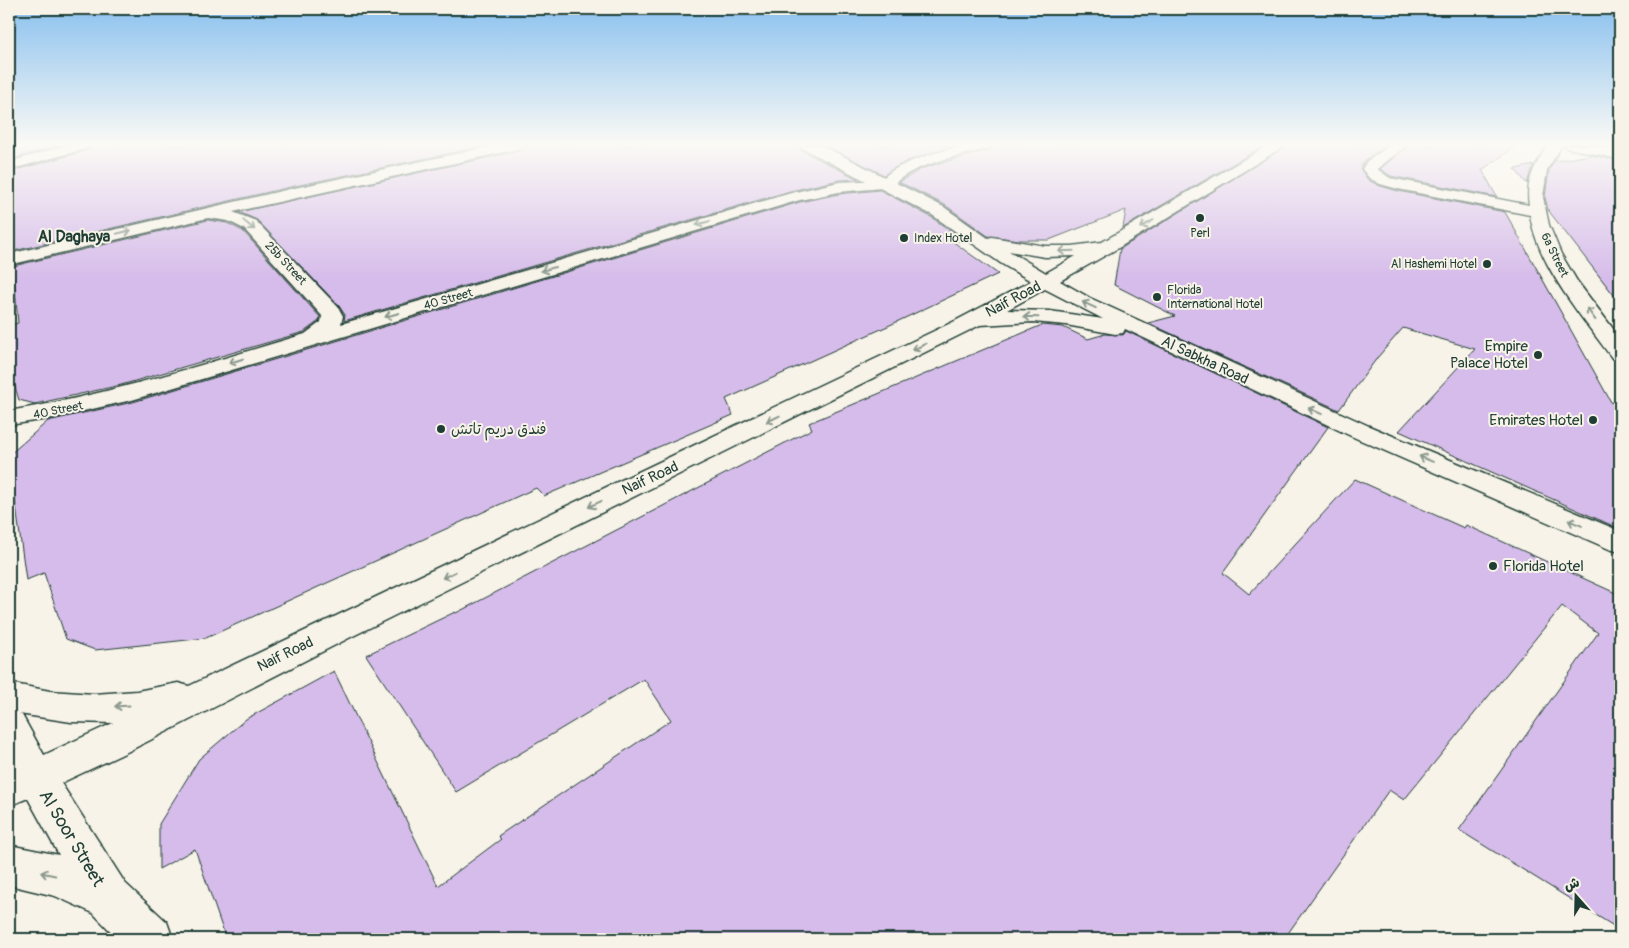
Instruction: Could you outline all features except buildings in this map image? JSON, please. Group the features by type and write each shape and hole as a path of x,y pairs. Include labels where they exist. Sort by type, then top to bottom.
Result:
{"street":[{"path":"9,259 305,189"},
{"name":"40 Street","path":"9,418 48,412 114,397 797,196 829,189"},
{"name":"Al Sabkha Road","path":"897,189 938,211 1009,260 1082,302 1360,431 1620,542"},
{"name":"Naif Road","path":"22,782 113,741 237,678 963,326 1114,243 1205,189"},
{"path":"1419,189 1538,212"},
{"name":"6a Street","path":"1537,189 1536,204 1538,212 1550,249 1560,270 1620,353"},
{"name":"25b Street","path":"203,213 244,220 331,310 334,316 332,323 314,338"},
{"path":"981,239 1006,246 1065,251 1093,249 1114,243"},
{"path":"963,326 989,319 1035,317 1085,322 1148,334"},
{"path":"9,698 38,705 95,708 159,704 237,678"},
{"name":"Al Soor Street","path":"9,726 22,782 109,898 150,939"},
{"path":"9,865 60,876 109,898"}],"place":[{"name":"Perl","path":"1200,218"},
{"name":"Index Hotel","path":"904,238"},
{"name":"Al Hashemi Hotel","path":"1487,264"},
{"name":"Florida International Hotel","path":"1157,297"},
{"name":"Empire Palace Hotel","path":"1538,355"},
{"name":"Emirates Hotel","path":"1593,420"},
{"name":"فندق دريم تاتش","path":"441,429"},
{"name":"Florida Hotel","path":"1493,566"}],"district":[{"name":"Al Daghaya","path":"74,236"}]}
